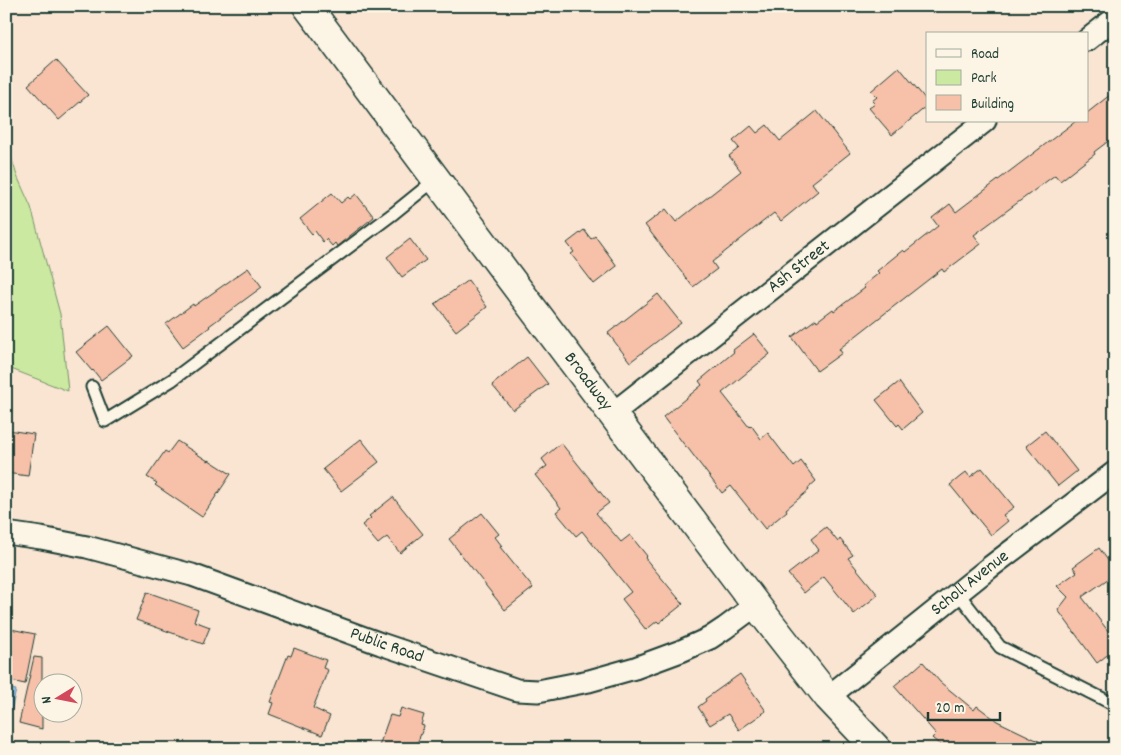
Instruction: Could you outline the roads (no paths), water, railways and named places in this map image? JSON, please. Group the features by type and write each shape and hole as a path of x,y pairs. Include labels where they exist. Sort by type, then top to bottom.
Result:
{"main road":[{"name":"Broadway","path":"308,6 756,605 828,697 876,749"}],"street":[{"path":"1088,39 1115,18"},
{"name":"Ash Street","path":"612,414 983,122"},
{"name":"Scholl Avenue","path":"828,697 958,593 1115,472"},
{"name":"Public Road","path":"6,533 88,548 192,575 381,644 517,690 538,691 589,681 635,668 710,638 756,605"}],"lane":[{"path":"92,387 105,421 172,380 436,179"},
{"path":"958,593 1000,647 1115,705"}],"water":[{"path":"6,688 16,690 11,711 6,710"}]}
